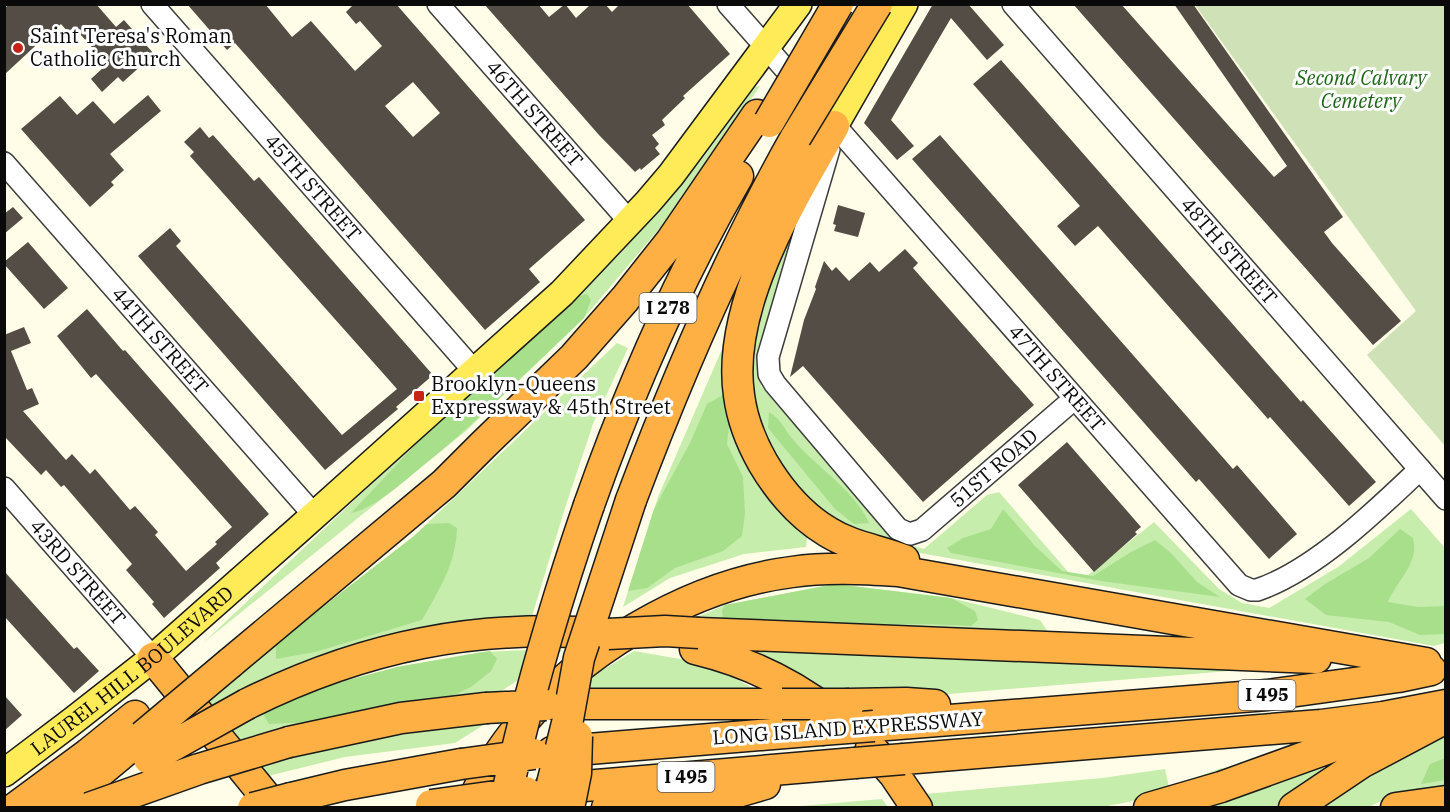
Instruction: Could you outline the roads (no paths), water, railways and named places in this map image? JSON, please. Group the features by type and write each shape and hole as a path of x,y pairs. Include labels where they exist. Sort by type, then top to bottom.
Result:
{"highway":[{"path":"73,802 226,655 444,484 574,357 625,299 763,118 777,82 833,4"},
{"name":"I 278","path":"504,807 539,664 562,585 603,464 675,294 726,197 763,118 838,4"},
{"name":"I 278","path":"539,799 568,719 579,658 631,500 698,332 743,235 796,136 877,4"},
{"path":"834,126 792,200 763,263 752,294 743,322 738,358 738,393 741,409 752,441 768,471 795,506 827,532 852,544 897,557 964,582"},
{"path":"469,807 491,765 511,736 533,711 585,664 616,641 675,608 731,585 793,572 839,569 898,572 1439,664"},
{"path":"15,807 88,754 247,704 328,669 417,644 486,633 566,630 608,634 665,631 697,641 785,682 844,724 880,757 917,807"},
{"path":"697,641 1439,664"},
{"path":"153,658 283,803"},
{"path":"569,807 576,773 579,658"},
{"name":"LONG ISLAND EXPRESSWAY","path":"253,807 283,803 345,784 461,764 596,747 1267,695 1398,677 1439,664"},
{"path":"73,802 199,769 289,742 401,718 486,708 555,704 906,703 1037,713"},
{"path":"1149,807 1221,787 1446,705"},
{"name":"LONG ISLAND EXPRESSWAY","path":"425,806 539,799 583,785 1322,725 1383,717 1446,705"},
{"path":"1294,807 1361,763 1446,718"},
{"path":"607,807 720,797 848,764"},
{"path":"1396,807 1446,801"}],"main road":[{"name":"LAUREL HILL BOULEVARD","path":"4,773 153,658 562,293 630,222 690,151 798,4"},
{"path":"834,126 904,4"}],"street":[{"name":"45TH STREET","path":"152,4 475,372"},
{"name":"46TH STREET","path":"438,4 630,222"},
{"name":"47TH STREET","path":"728,4 1235,580 1251,590 1263,588 1281,579 1324,551 1420,470"},
{"name":"48TH STREET","path":"1013,4 1446,499"},
{"name":"51ST ROAD","path":"834,126 826,164 768,357 769,374 895,526 905,533 914,534 931,523 1074,399"},
{"name":"44TH STREET","path":"4,163 314,515"},
{"name":"43RD STREET","path":"4,488 153,658"}],"place":[{"name":"Saint Teresa's Roman Catholic Church","path":"18,48"},
{"name":"Brooklyn-Queens Expressway & 45th Street","path":"419,396"}],"park label":[{"name":"Second Calvary Cemetery","path":"1361,90"}]}
